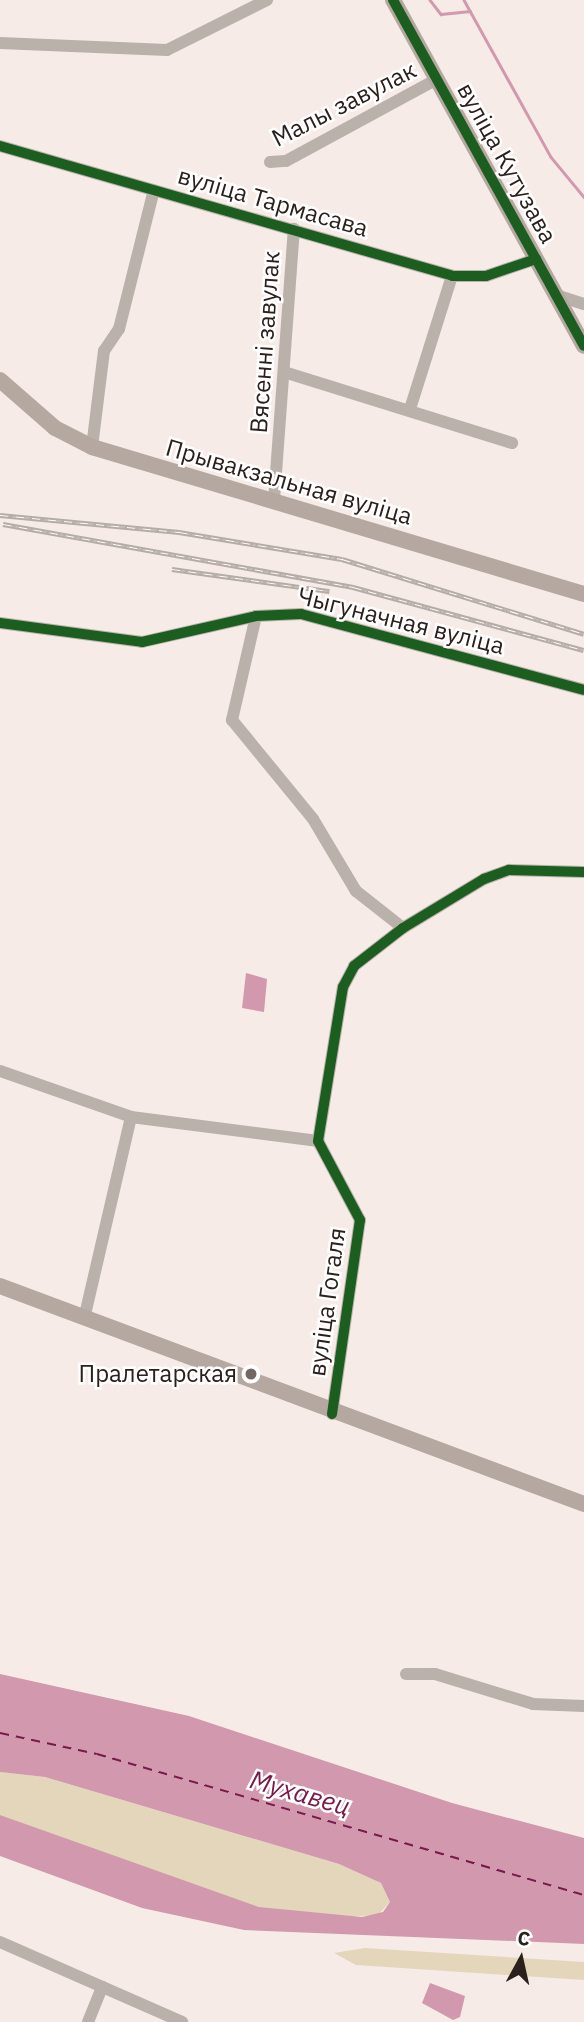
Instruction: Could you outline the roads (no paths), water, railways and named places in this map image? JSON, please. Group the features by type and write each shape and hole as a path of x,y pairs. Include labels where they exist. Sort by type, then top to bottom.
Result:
{"main road":[{"name":"вуліца Кутузава","path":"393,0 584,345"},
{"name":"Прывакзальная вуліца","path":"0,380 55,428 92,447 584,594"},
{"path":"0,1286 332,1413 584,1504"}],"street":[{"path":"0,43 167,50 267,0"},
{"name":"Малы завулак","path":"270,162 286,161 437,79"},
{"name":"вуліца Тармасава","path":"0,146 452,276 486,275 536,259"},
{"path":"92,447 104,351 119,329 154,190"},
{"name":"Вясенні завулак","path":"274,500 294,229"},
{"path":"410,410 452,276"},
{"path":"556,295 584,304"},
{"path":"284,372 512,443"},
{"name":"Чыгуначная вуліца","path":"0,623 142,642 256,616 301,614 584,690"},
{"path":"256,616 232,720 313,819 356,891 403,928"},
{"path":"0,1071 131,1117 318,1141 343,987 354,966 403,928 509,870 584,872"},
{"path":"85,1319 131,1117"},
{"name":"вуліца Гогаля","path":"318,1141 360,1220 332,1413"},
{"path":"406,1674 435,1674 533,1704 584,1706"},
{"path":"0,1942 181,2022"},
{"path":"88,2022 102,1987"}],"water":[{"path":"246,973 267,979 264,1012 242,1008"},
{"name":"Мухавец","path":"0,1674 189,1716 452,1803 584,1838 584,1944 244,1930 142,1908 0,1856 0,1815 259,1907 362,1917 383,1912 390,1902 381,1883 339,1864 45,1777 0,1772"},
{"path":"430,1983 465,1996 460,2017 453,2020 422,2003"}],"waterway":[{"path":"430,0 441,14 470,11"},
{"path":"464,0 551,157 584,197"}],"railway":[{"path":"0,515 179,532 342,559 584,634"},
{"path":"3,524 353,587 584,650"},
{"path":"172,569 329,591"}],"place":[{"name":"Пралетарская","path":"251,1374"}]}
